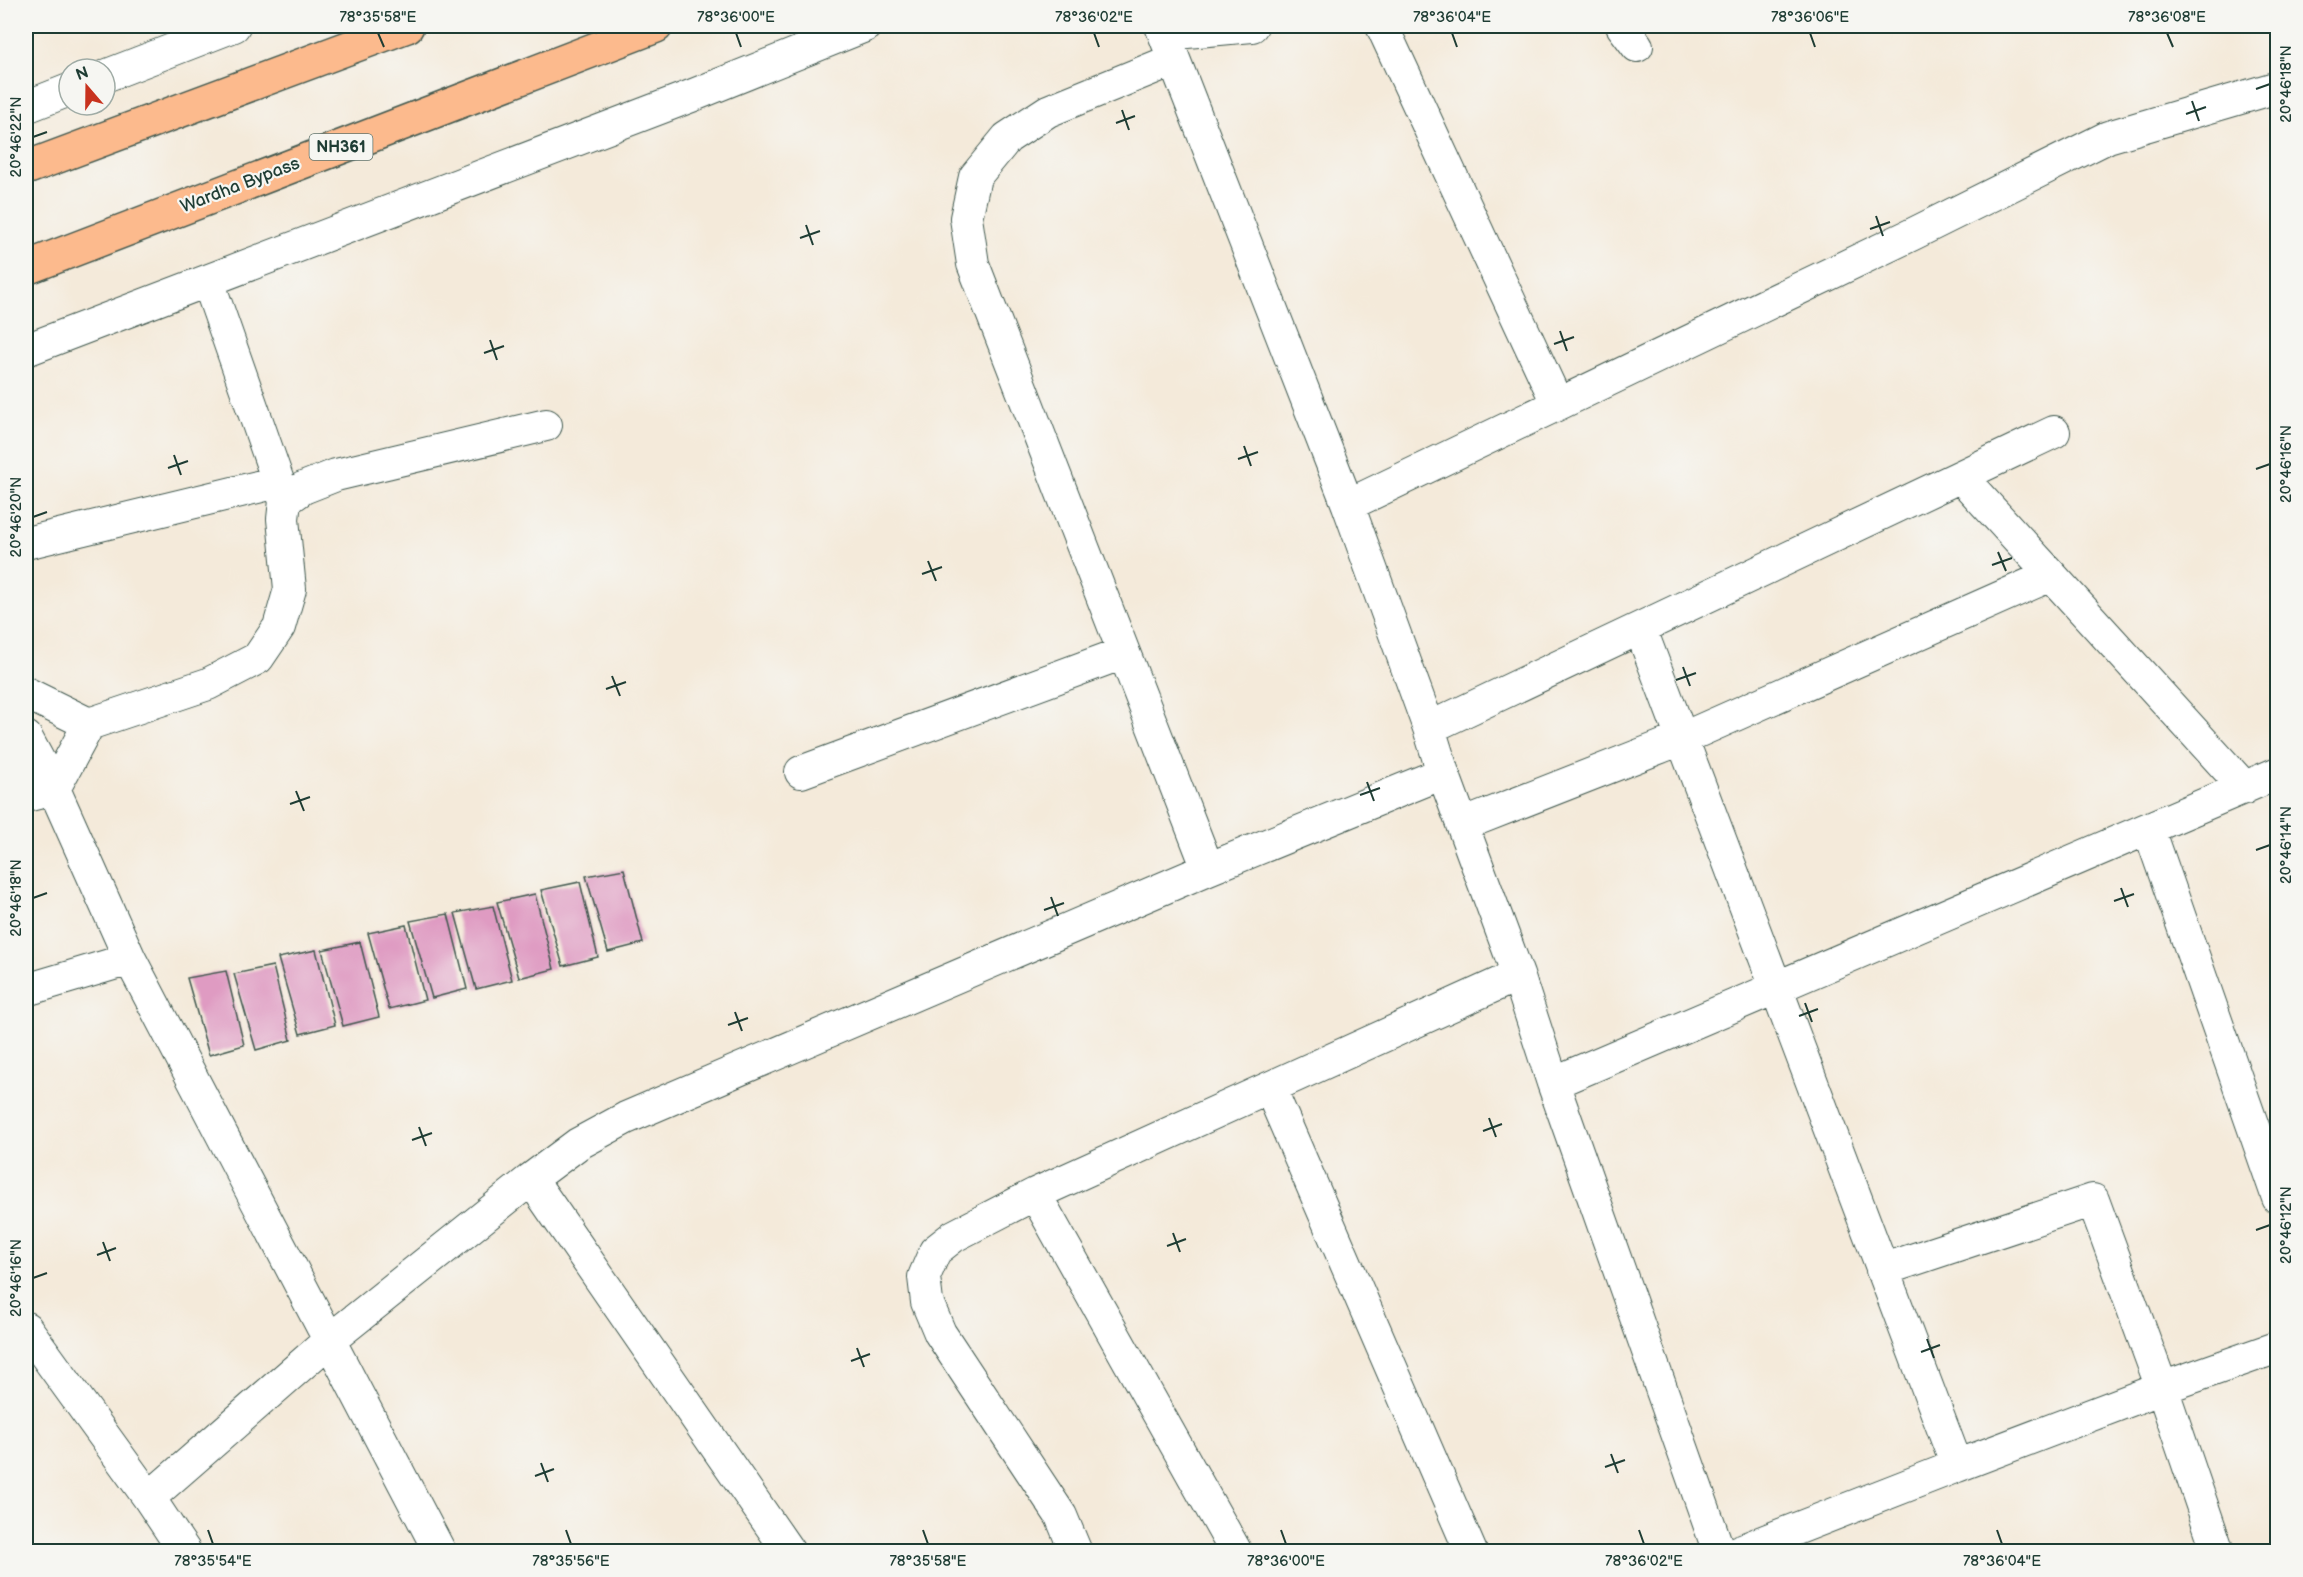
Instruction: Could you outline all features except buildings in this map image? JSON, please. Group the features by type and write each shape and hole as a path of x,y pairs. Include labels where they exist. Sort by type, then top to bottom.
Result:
{"highway":[{"path":"26,168 406,26"},
{"name":"Wardha Bypass","path":"26,268 656,26"}],"street":[{"path":"117,68 165,38 234,26"},
{"path":"26,350 692,96 865,26"},
{"path":"1208,868 973,264 966,218 975,177 1007,138 1166,40 1251,26"},
{"path":"1382,26 1557,403"},
{"path":"1166,40 1348,505 1429,728 1443,773 1518,975 1553,1083 1719,1551"},
{"path":"1348,505 1913,234 2108,137 2277,87"},
{"path":"26,107 57,95"},
{"path":"40,793 90,724 207,684 258,658 279,627 290,589 282,492 208,281"},
{"path":"26,543 303,488 336,475 546,424"},
{"path":"1429,728 1962,478 2054,432"},
{"path":"1962,478 2245,788"},
{"path":"1462,825 1681,739 2051,574"},
{"path":"1641,630 1957,1466"},
{"path":"801,772 1123,653"},
{"path":"26,693 90,724"},
{"path":"26,737 40,793 331,1339 440,1551"},
{"path":"149,1498 331,1339 578,1144 626,1118 1208,868 1443,773"},
{"path":"1553,1083 2149,830 2277,773"},
{"path":"2149,830 2277,1198"},
{"path":"26,990 130,959"},
{"path":"1076,1551 1061,1516 940,1333 927,1302 924,1276 935,1251 954,1236 1035,1194 1518,975"},
{"path":"1270,1088 1471,1551"},
{"path":"531,1179 789,1551"},
{"path":"1035,1194 1236,1551"},
{"path":"1882,1270 2093,1200 2162,1388 2218,1551"},
{"path":"26,1328 185,1551"},
{"path":"1737,1551 2162,1388 2277,1347"}]}
